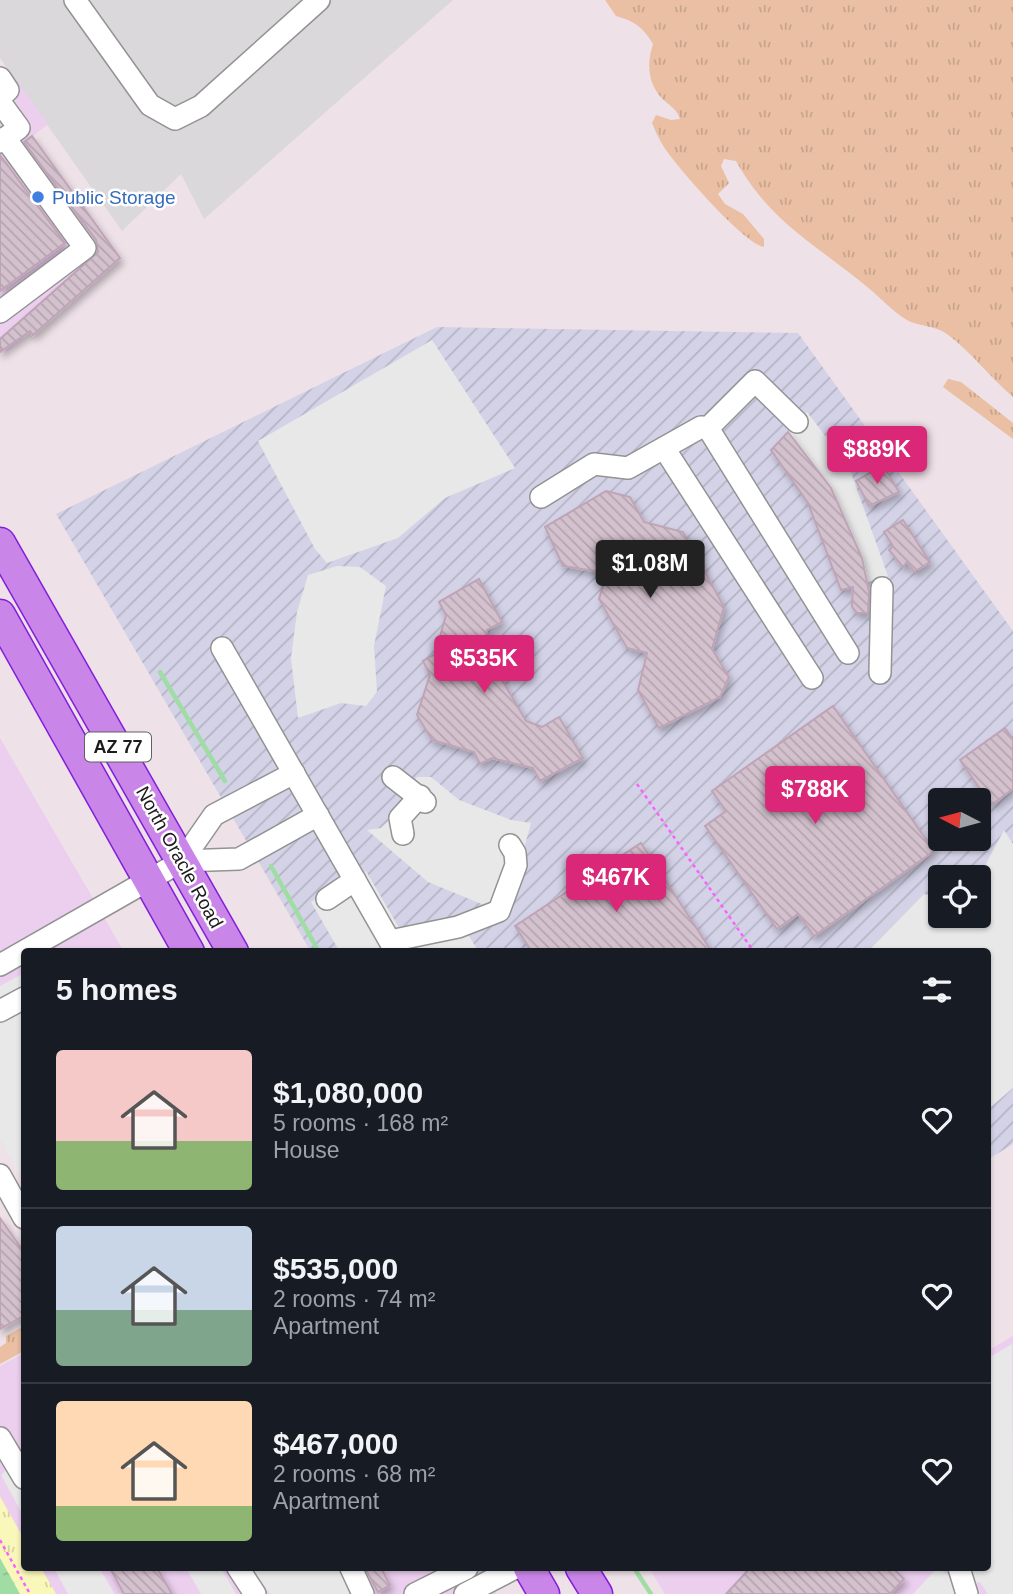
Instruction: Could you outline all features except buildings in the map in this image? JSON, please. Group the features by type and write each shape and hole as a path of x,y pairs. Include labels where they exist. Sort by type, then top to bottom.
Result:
{"highway":[{"name":"North Oracle Road","path":"0,543 231,948"},
{"name":"North Oracle Road","path":"0,615 186,948"},
{"path":"531,1571 544,1594"},
{"path":"583,1571 597,1594"}],"street":[{"path":"75,0 150,106 175,119 201,106 298,7 319,0"},
{"path":"0,78 8,90 0,99 19,128 3,140 85,248 0,312"},
{"path":"708,428 755,381 797,422"},
{"path":"541,497 594,464 628,468 701,427 708,428 848,653"},
{"path":"664,448 812,678"},
{"path":"880,673 882,588"},
{"path":"222,648 393,947 458,928 499,911 506,885 516,865 510,845"},
{"path":"30,948 182,861 214,816 294,774"},
{"path":"393,777 422,799 400,818 403,834"},
{"path":"182,861 239,859 318,815"},
{"path":"327,898 355,880"},
{"path":"0,965 21,953"},
{"path":"0,1012 21,1001"},
{"path":"0,1175 21,1213"},
{"path":"0,1438 21,1473"},
{"path":"240,1571 255,1594"},
{"path":"352,1571 363,1594"},
{"path":"415,1594 461,1571"},
{"path":"465,1594 509,1571"},
{"path":"961,1571 967,1594"}],"path":[{"path":"637,784 751,948"},
{"path":"0,1540 30,1594"}],"shaded area":[{"path":"0,0 453,0 204,219 181,174 122,231 0,58"},
{"name":"Public Storage","path":"12,74 48,124 32,137 120,258 33,335 30,331 6,352 4,349 0,352 0,83"},
{"path":"437,327 798,333 1013,631 1013,1144 991,1158 991,948 309,948 56,514"},
{"path":"432,340 515,468 445,498 398,538 327,563 315,549 258,441"},
{"path":"807,412 849,467 888,576 841,590 808,503 771,450"},
{"path":"337,566 360,567 386,586 374,646 377,692 366,706 341,703 298,718 291,658 297,612 308,575"},
{"path":"0,738 122,948 21,948 21,1030 0,995"},
{"path":"417,777 431,777 459,800 511,820 531,823 506,914 428,882 367,830 381,828 408,802 404,795"},
{"path":"1004,830 1013,844 1013,1088 991,1107 991,948 871,948 924,894 928,895 928,928 991,928 991,865 985,865"},
{"path":"366,871 401,931 457,917 476,948 338,948 311,902"},
{"path":"21,975 21,1178 0,1139 0,986"},
{"path":"1013,1336 1013,1594 665,1594 651,1571 991,1571 991,1349"},
{"path":"1012,1344 1013,1594 988,1594 979,1581 965,1594 913,1594 934,1571 947,1574 950,1571 991,1571 991,1357"},
{"path":"21,1355 21,1534 0,1496 0,1366"},
{"path":"21,1458 21,1512 1,1475"},
{"path":"43,1571 484,1571 497,1594 56,1594"},
{"path":"56,1571 101,1571 115,1594 68,1594"},
{"path":"188,1571 223,1571 236,1594 201,1594"},
{"path":"254,1571 344,1571 356,1594 270,1594"}],"green space":[{"path":"605,0 1013,0 1013,397 947,334 911,322 902,316 795,231 764,201 736,161 724,159 721,166 729,183 718,194 725,204 743,214 764,239 764,247 754,243 727,219 671,157 652,123 656,115 671,120 680,119 678,113 660,96 652,83 649,68 653,44 638,26 616,16"},
{"path":"948,379 961,382 1013,423 1013,439 943,387"},
{"path":"21,1328 21,1353 0,1364 0,1347 6,1343 6,1336"},
{"path":"0,1497 21,1534 21,1571 43,1571 56,1594 0,1594"}],"water":[{"path":"0,1558 20,1594 0,1594"}],"waterway":[{"path":"160,672 225,781"},
{"path":"271,866 317,948"},
{"path":"636,1571 651,1594"}],"place":[{"name":"Public Storage","path":"38,197"}]}
